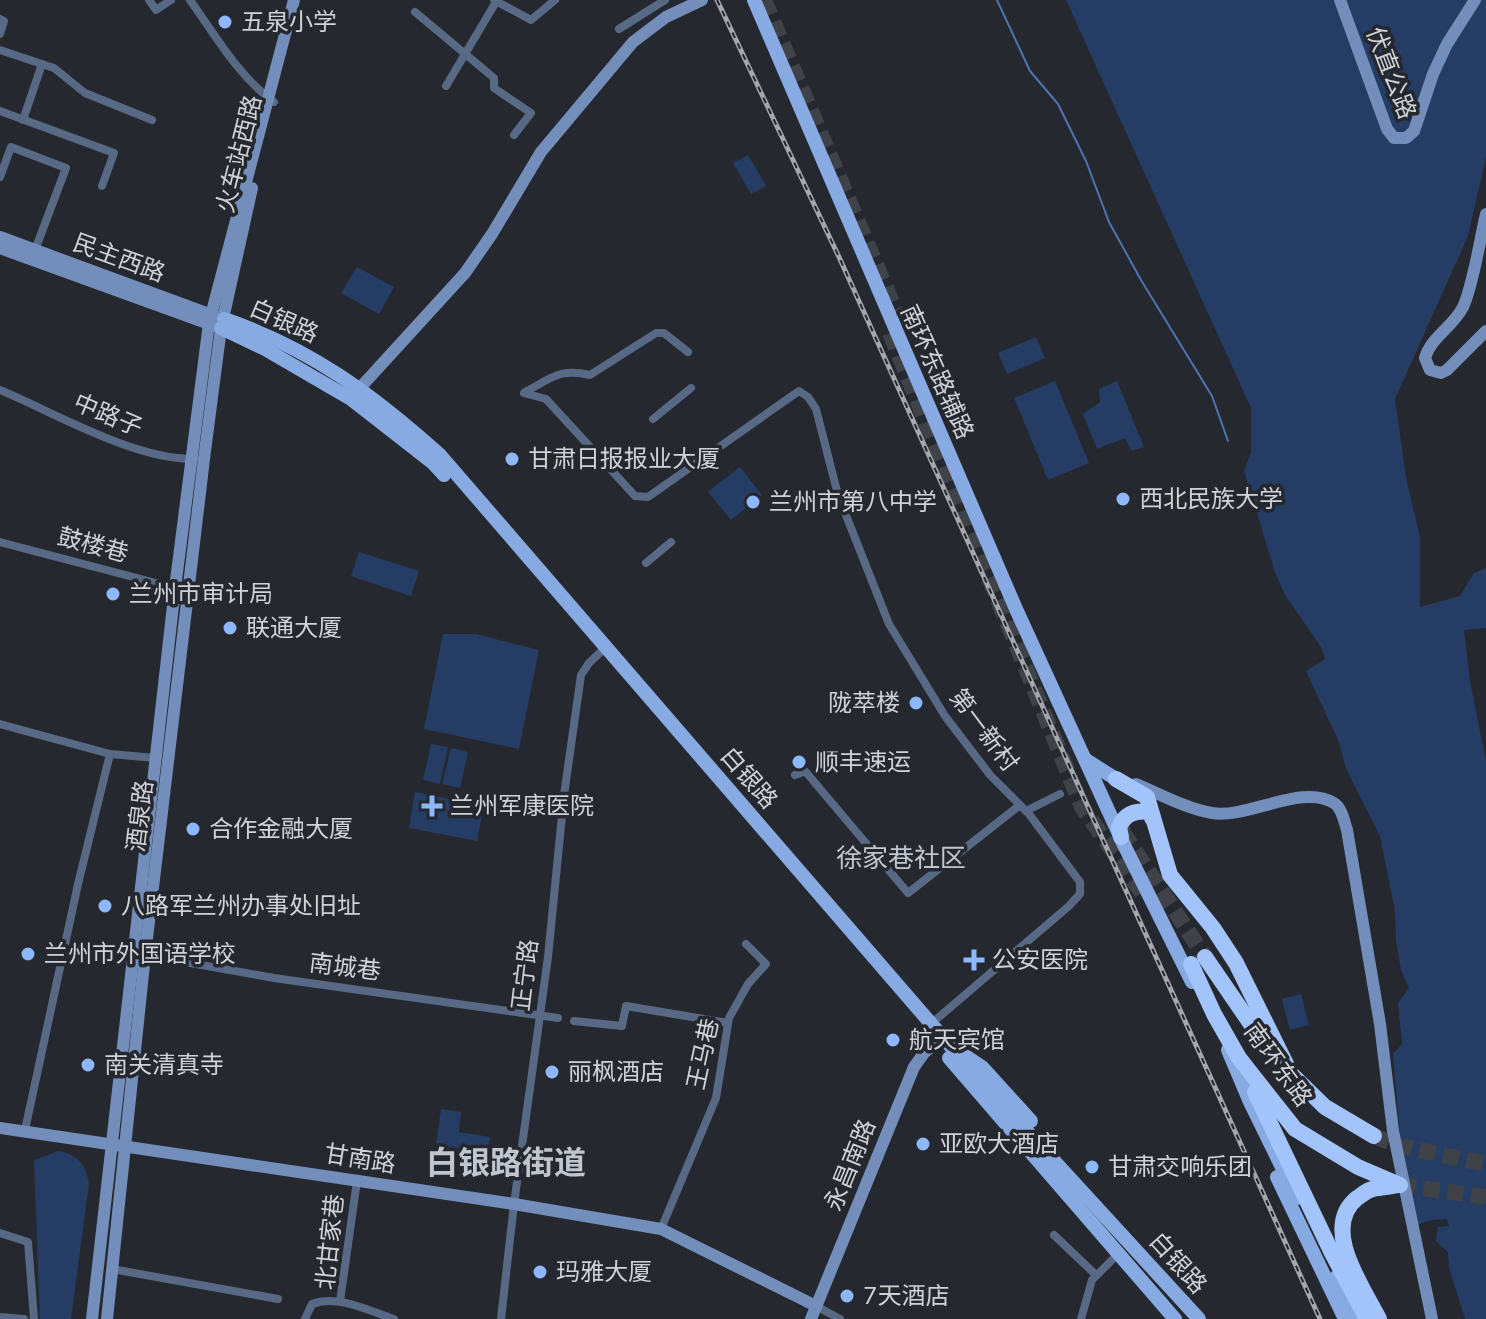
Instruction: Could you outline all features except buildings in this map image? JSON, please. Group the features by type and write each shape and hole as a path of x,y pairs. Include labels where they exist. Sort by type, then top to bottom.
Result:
{"highway":[{"path":"1116,779 1147,797 1152,818"},
{"path":"1121,837 1121,821 1129,814 1150,812 1170,875 1213,928 1236,963 1292,1076"},
{"name":"南环东路","path":"1374,1136 1325,1107 1292,1076 1198,961 1214,1014 1239,1058 1295,1129 1347,1162 1400,1185 1370,1189 1353,1201 1345,1214 1342,1240 1348,1259 1379,1319"},
{"path":"1239,1058 1367,1319"}],"main road":[{"name":"火车站西路","path":"216,321 294,0"},
{"name":"火车站西路","path":"271,100 302,0"},
{"name":"南环东路辅路","path":"754,0 993,557 1121,837 1168,936 1230,1054 1250,1102"},
{"name":"伏直公路","path":"1340,0 1382,117 1394,138 1406,138 1414,131 1433,74 1447,44 1475,0"},
{"path":"359,389 465,273 541,152 633,42 666,17 697,2"},
{"path":"1486,214 1464,305 1454,321 1428,346 1425,358 1430,370 1441,373 1447,370 1486,331"},
{"name":"民主西路","path":"0,237 216,321"},
{"name":"民主西路","path":"0,248 216,321"},
{"name":"白银路","path":"216,321 271,337 321,362 440,455 940,1040 1187,1319"},
{"name":"白银路","path":"216,321 351,399 433,463 603,649 932,1023 940,1040"},
{"name":"酒泉路","path":"92,1319 145,955 198,459 216,321"},
{"name":"酒泉路","path":"107,1319 118,1145 156,758 175,588 198,459"},
{"path":"1085,760 1116,779 1209,813 1245,811 1285,800 1316,798 1334,803 1341,812 1347,830 1380,1024 1393,1131 1432,1319"},
{"name":"永昌南路","path":"811,1319 914,1067 924,1053 940,1040"},
{"path":"953,1054 1175,1319"},
{"path":"953,1054 982,1067 1210,1319"},
{"name":"白银路","path":"976,1080 1199,1319"},
{"path":"1250,1102 1250,1111 1287,1199 1345,1319"},
{"path":"1250,1102 1357,1319"},
{"name":"甘南路","path":"0,1119 25,1130"},
{"name":"甘南路","path":"0,1128 514,1204 661,1229 816,1306"}],"street":[{"path":"149,0 156,10 171,0"},
{"path":"190,0 231,57 271,100"},
{"path":"446,86 495,1 531,20 555,0"},
{"path":"619,29 665,0"},
{"path":"415,12 494,78 494,88 531,113 514,135"},
{"path":"0,19 4,21 0,34"},
{"path":"0,50 54,68 85,93 152,120"},
{"path":"23,120 42,64"},
{"path":"0,111 114,153 102,186"},
{"path":"0,177 11,147 66,168 35,250"},
{"name":"第一新村","path":"688,352 664,333 656,333 590,375 572,370 524,393 546,399 635,496 641,498 648,497 799,391 808,397 816,409 838,495 889,624 945,716 990,775 1023,808 908,893 805,771 795,775"},
{"path":"653,419 691,388"},
{"name":"中路子","path":"0,390 133,448 173,459 198,459"},
{"name":"鼓楼巷","path":"0,542 175,588"},
{"path":"646,563 671,542"},
{"name":"正宁路","path":"501,1319 581,675 603,649"},
{"path":"0,724 110,754"},
{"name":"酒泉路","path":"25,1130 78,884 110,754 156,758"},
{"path":"932,1023 1080,894 1077,875 1023,808 1060,794"},
{"name":"王马巷","path":"661,1229 716,1098 728,1023 748,984 766,964 746,944"},
{"name":"南城巷","path":"145,955 274,978 558,1018"},
{"path":"574,1021 622,1026 626,1006 728,1023"},
{"name":"北甘家巷","path":"357,1181 340,1301 374,1316 394,1319"},
{"path":"0,1233 28,1242 34,1319"},
{"path":"1054,1235 1096,1275"},
{"path":"1081,1319 1096,1275 1118,1254"},
{"path":"112,1269 278,1299"},
{"path":"305,1319 312,1304 322,1300 340,1301"},
{"path":"816,1306 840,1319"},
{"path":"0,1317 24,1319"}],"shaded area":[{"path":"1066,0 1486,0 1486,157 1468,236 1395,399 1406,478 1420,537 1420,607 1460,596 1474,573 1486,568 1486,628 1464,630 1470,681 1486,761 1486,1319 1465,1319 1449,1267 1448,1252 1436,1241 1438,1227 1449,1226 1447,1219 1416,1225 1400,1138 1393,1054 1402,1044 1398,1003 1409,988 1401,970 1395,911 1380,836 1347,771 1338,740 1306,671 1325,659 1321,647 1285,595 1275,572 1244,471 1251,452 1251,408"},
{"path":"748,155 766,186 751,194 733,163"},
{"path":"357,267 394,287 379,314 341,293"},
{"path":"1036,337 1045,358 1007,374 998,353"},
{"path":"1055,381 1089,463 1048,480 1014,398"},
{"path":"1117,381 1144,447 1132,451 1125,438 1097,449 1083,414 1100,402 1099,389"},
{"path":"740,467 762,495 731,520 708,492"},
{"path":"359,552 419,571 411,596 351,576"},
{"path":"443,634 476,634 539,650 519,749 424,729"},
{"path":"431,744 448,747 440,784 423,780"},
{"path":"451,748 468,752 460,788 442,784"},
{"path":"415,792 484,806 477,841 409,828"},
{"path":"1301,994 1309,1025 1290,1030 1282,999"},
{"path":"441,1109 461,1112 459,1132 490,1137 488,1152 436,1145"},
{"path":"58,1151 80,1162 89,1184 71,1319 40,1319 34,1160"}],"waterway":[{"path":"997,0 1030,71 1058,104 1086,161 1109,222 1212,396 1228,441"}],"tunnel":[{"path":"764,0 899,319"},
{"path":"890,333 1082,807 1145,897"},
{"path":"1122,831 1205,957"},
{"path":"1374,1136 1400,1146 1486,1164"},
{"path":"1400,1185 1486,1197"}],"railway":[{"path":"717,0 839,257 1320,1319"}],"place":[{"name":"五泉小学","path":"225,22"},
{"name":"甘肃日报报业大厦","path":"512,459"},
{"name":"西北民族大学","path":"1123,499"},
{"name":"兰州市第八中学","path":"753,502"},
{"name":"兰州市审计局","path":"113,594"},
{"name":"联通大厦","path":"230,628"},
{"name":"陇萃楼","path":"916,703"},
{"name":"顺丰速运","path":"799,762"},
{"name":"兰州军康医院","path":"432,806"},
{"name":"合作金融大厦","path":"193,829"},
{"name":"八路军兰州办事处旧址","path":"105,906"},
{"name":"兰州市外国语学校","path":"28,954"},
{"name":"公安医院","path":"974,960"},
{"name":"航天宾馆","path":"893,1040"},
{"name":"南关清真寺","path":"88,1065"},
{"name":"丽枫酒店","path":"552,1072"},
{"name":"亚欧大酒店","path":"923,1144"},
{"name":"甘肃交响乐团","path":"1092,1167"},
{"name":"玛雅大厦","path":"540,1272"},
{"name":"7天酒店","path":"847,1296"}],"district":[{"name":"徐家巷社区","path":"901,858"},
{"name":"白银路街道","path":"506,1163"}]}
